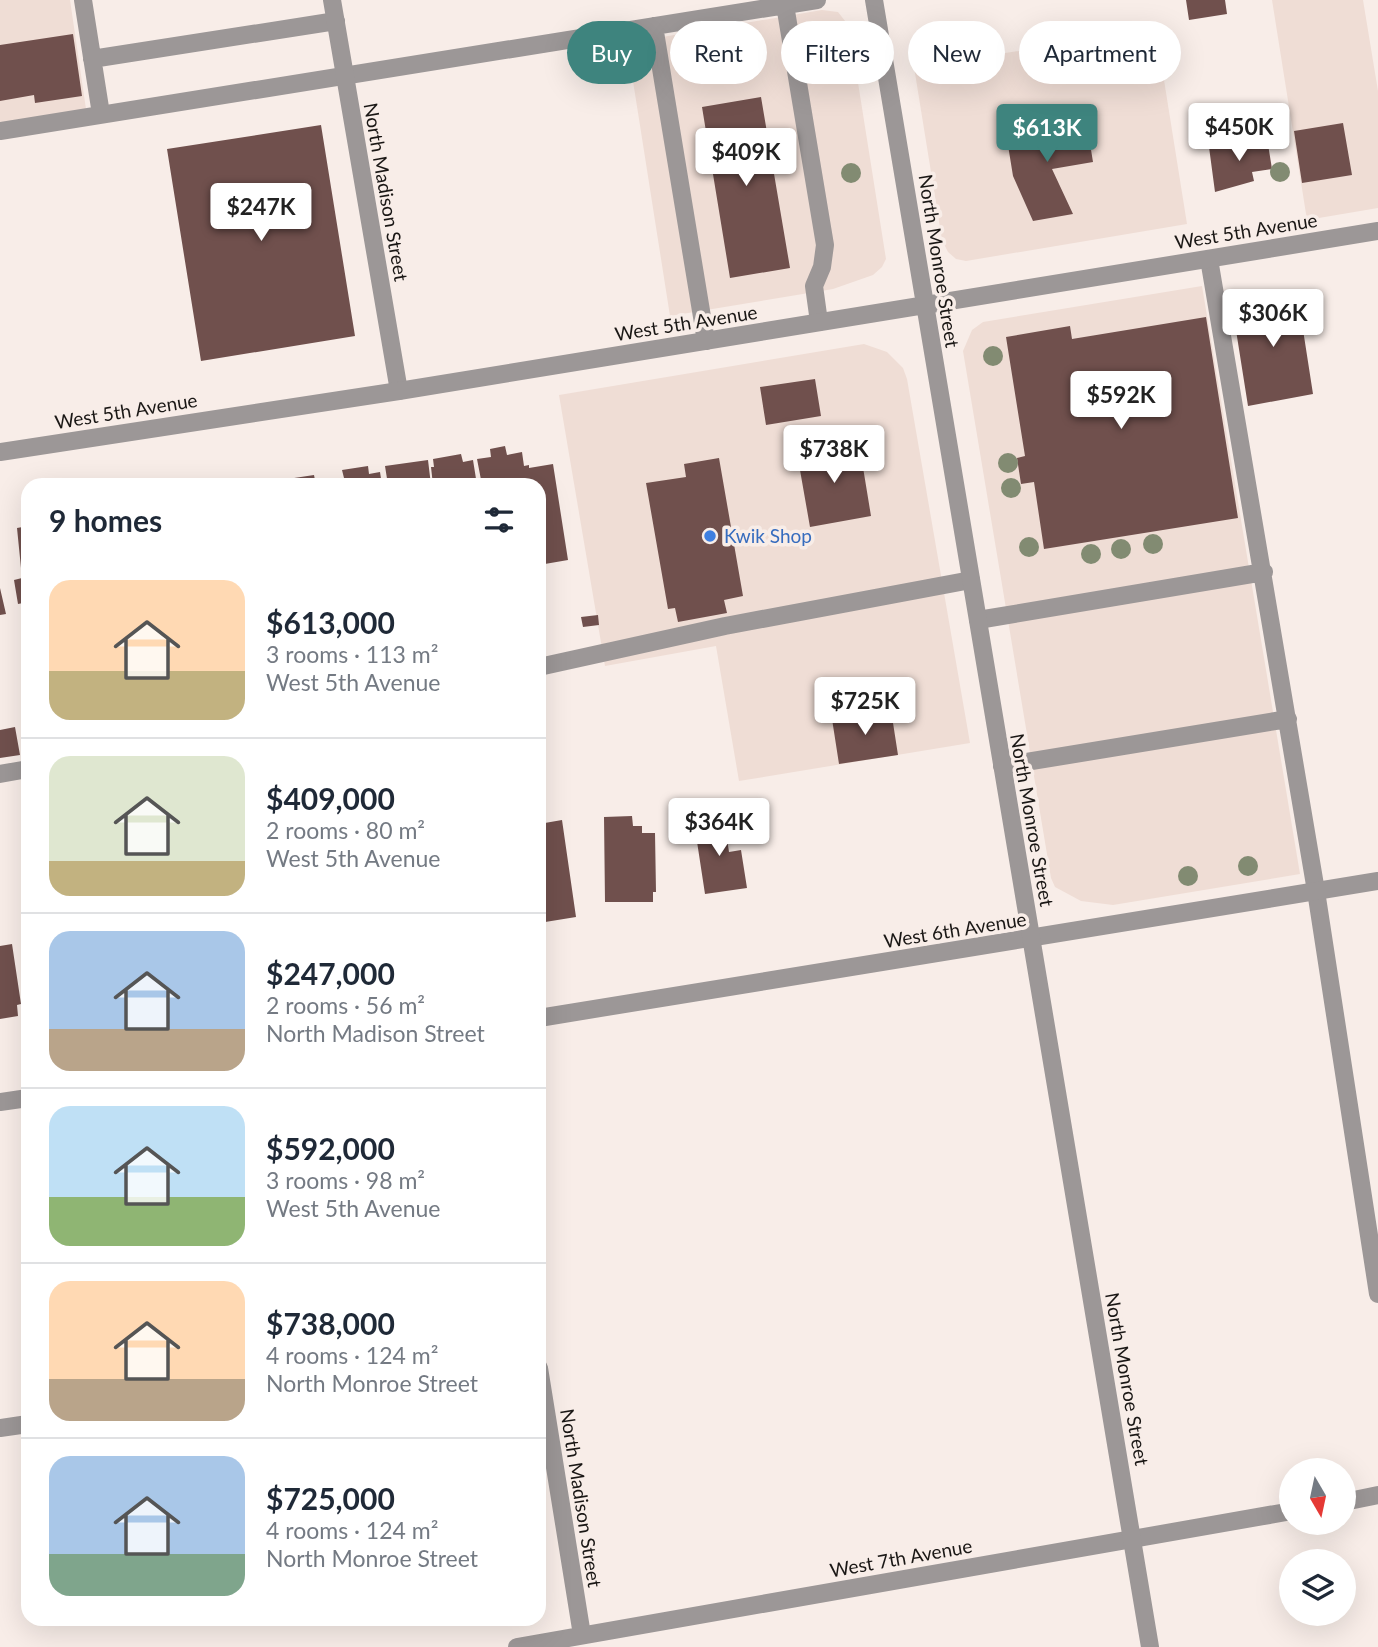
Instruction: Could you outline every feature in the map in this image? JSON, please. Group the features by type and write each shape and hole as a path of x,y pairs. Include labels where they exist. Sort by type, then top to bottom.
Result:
{"street":[{"path":"83,0 101,114"},
{"name":"North Madison Street","path":"332,0 399,391"},
{"path":"656,26 817,0"},
{"name":"North Monroe Street","path":"874,0 1150,1647"},
{"path":"785,5 825,245 822,267 814,286 819,322"},
{"path":"92,59 336,21"},
{"path":"656,38 706,341"},
{"path":"0,131 567,40"},
{"name":"West 5th Avenue","path":"0,452 399,391 1378,231"},
{"path":"1209,259 1264,572 1378,1294"},
{"path":"978,620 1264,572"},
{"path":"546,665 725,626 971,580"},
{"path":"1002,766 1288,719"},
{"path":"0,774 21,770"},
{"name":"West 6th Avenue","path":"546,1017 1378,881"},
{"path":"0,1102 21,1099"},
{"name":"North Madison Street","path":"546,1411 582,1634"},
{"path":"0,1428 21,1424"},
{"path":"1356,1500 1378,1495"},
{"name":"West 7th Avenue","path":"517,1647 1279,1513"}],"shaded area":[{"path":"0,0 70,0 86,109 0,123"},
{"path":"1272,0 1363,0 1378,91 1378,208 1307,220"},
{"path":"822,10 838,12 845,21 781,21 781,84 858,84 886,259 873,275 833,289 670,316 633,84 656,84 656,38 670,36 670,84 767,84 767,21 757,21"},
{"path":"1019,51 1019,84 1165,84 1187,224 966,261 956,259 948,252 942,240 917,84 1005,84 1005,53"},
{"path":"1202,286 1300,874 1113,905 1081,901 1055,887 1051,878 963,351 972,330 983,322"},
{"path":"864,344 887,352 903,368 907,379 970,743 739,781 716,646 605,666 559,395"}],"building":[{"path":"1186,0 1225,0 1227,14 1189,20"},
{"path":"73,34 82,96 35,103 34,95 0,101 0,45"},
{"path":"761,97 790,268 730,278 702,107"},
{"path":"1086,119 1093,162 1052,169 1073,214 1033,221 1013,176 1006,133"},
{"path":"1343,123 1352,175 1302,183 1294,131"},
{"path":"321,125 355,336 201,361 167,149"},
{"path":"1267,138 1272,169 1252,172 1254,181 1215,192 1209,147"},
{"path":"1297,291 1313,394 1248,406 1232,305"},
{"path":"1206,317 1238,518 1044,549 1034,482 1021,484 1017,458 1025,456 1006,337 1070,326 1072,339"},
{"path":"815,379 821,416 766,425 760,387"},
{"path":"859,443 871,516 810,527 797,453"},
{"path":"505,446 507,455 522,452 524,466 529,465 529,468 553,464 568,560 546,564 546,478 481,478 477,459 491,457 490,449"},
{"path":"461,454 463,462 473,460 476,478 432,478 433,459"},
{"path":"719,458 743,596 724,600 727,613 678,622 675,608 668,609 646,483 686,477 684,464"},
{"path":"428,460 430,478 387,478 385,466"},
{"path":"368,466 369,474 380,472 381,478 344,478 342,470"},
{"path":"314,475 315,478 294,478"},
{"path":"21,527 21,568 17,528"},
{"path":"21,578 21,603 18,604 14,580"},
{"path":"0,588 6,614 0,615"},
{"path":"598,615 599,625 583,627 581,617"},
{"path":"891,710 898,755 839,764 832,719"},
{"path":"15,727 20,755 0,758 0,730"},
{"path":"632,816 633,826 642,826 642,833 655,833 656,892 653,892 653,902 605,902 604,817"},
{"path":"724,818 729,852 741,850 747,888 705,894 694,822"},
{"path":"562,820 576,917 546,922 546,823"},
{"path":"12,944 21,1004 17,1005 18,1016 0,1019 0,946"}],"place":[{"name":"Kwik Shop","path":"710,536"}]}
